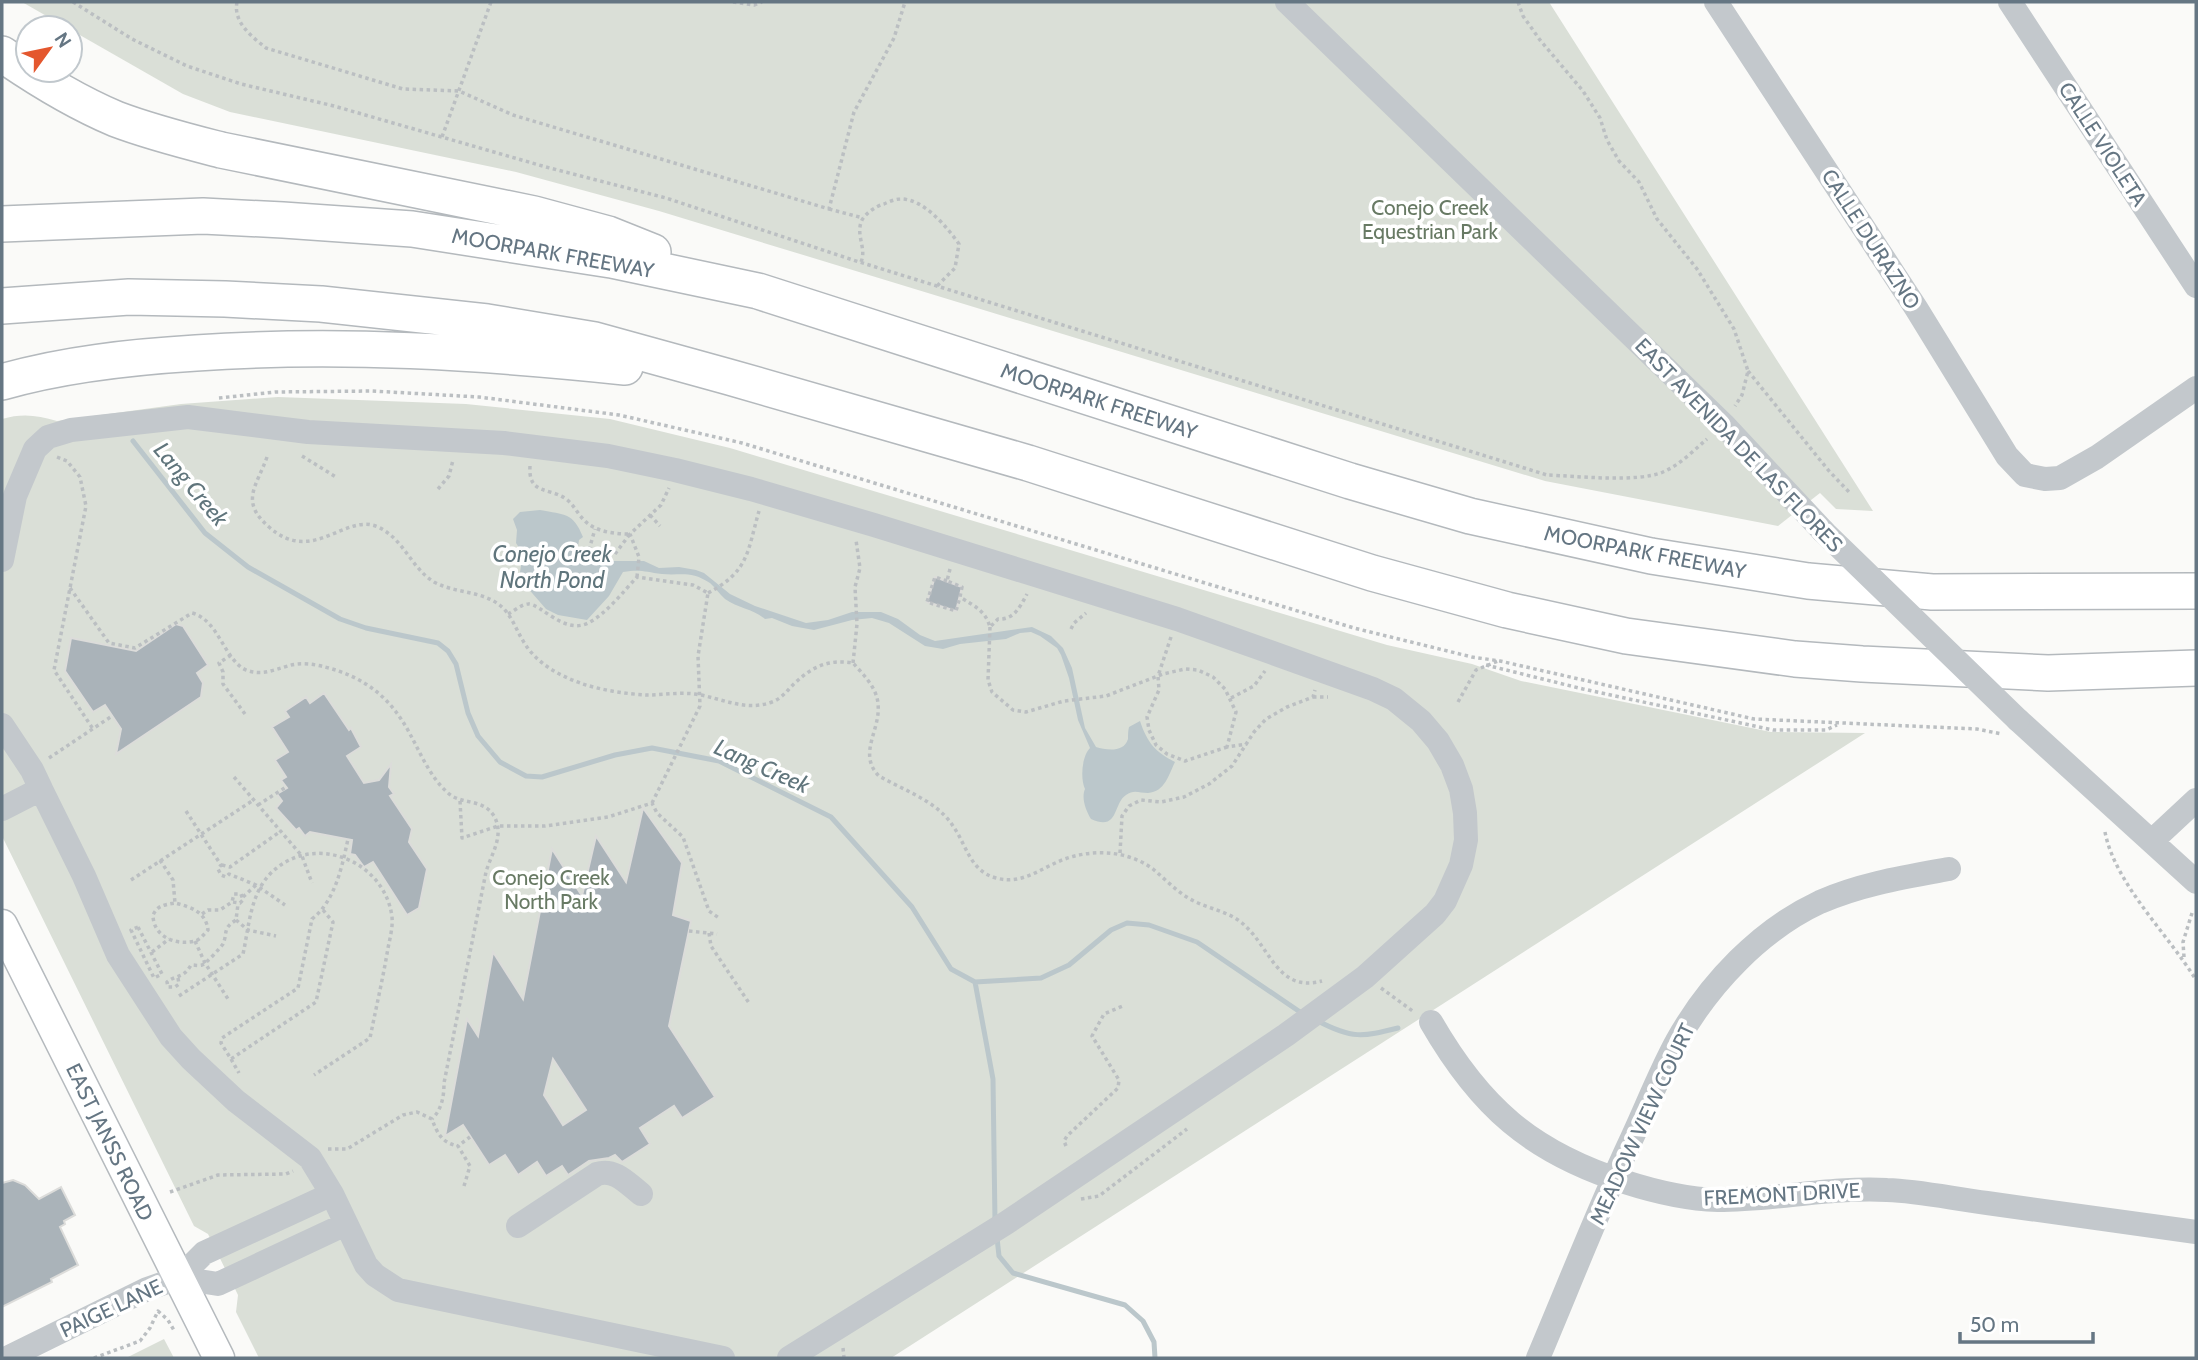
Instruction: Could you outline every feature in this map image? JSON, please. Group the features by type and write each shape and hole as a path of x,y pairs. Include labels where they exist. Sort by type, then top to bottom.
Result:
{"highway":[{"path":"2,54 70,97 117,119 172,137 221,150 534,214 608,234 758,291"},
{"name":"MOORPARK FREEWAY","path":"2,225 204,216 401,228 611,260 758,291 1350,481 1470,516 1651,556 1808,581 1931,592 2196,591"},
{"path":"2,306 129,297 204,299 321,304 487,322 595,340 1028,463 1373,573 1507,610 1626,636 1795,659 1862,664 2048,673 2196,668"},
{"path":"2,320 204,299"},
{"path":"2,382 30,374 142,357 309,348 469,352 729,377"}],"main road":[{"name":"EAST JANSS ROAD","path":"2,925 219,1358"}],"street":[{"name":"EAST AVENIDA DE LAS FLORES","path":"1287,2 1716,431 1822,531 2012,728 2152,841 2196,881"},
{"name":"CALLE DURAZNO","path":"1716,2 1916,308 2007,456 2025,475 2045,480 2060,478 2097,457 2196,388"},
{"name":"CALLE VIOLETA","path":"2010,2 2196,286"},
{"path":"2,560 15,496 35,449 40,443 71,430 188,417 308,432 455,439 531,446 608,456 764,492 1033,574 1177,619 1323,671 1394,699 1421,721 1438,741 1452,765 1461,789 1466,839 1461,865 1445,901 1417,933 1365,977 1286,1035 1006,1223 789,1358"},
{"path":"2,725 41,789 84,876 118,955 171,1037 236,1101 310,1158 332,1194 366,1265 375,1275 398,1290 717,1356"},
{"path":"2,808 41,789"},
{"path":"2152,841 2196,800"},
{"name":"MEADOW VIEW COURT","path":"1538,1358 1614,1178 1677,1042 1701,1004 1735,963 1778,928 1819,903 1869,884 1948,869"},
{"name":"FREMONT DRIVE","path":"1432,1022 1472,1084 1507,1121 1532,1141 1560,1157 1667,1195 1717,1200 1833,1190 1889,1189 2196,1232"},
{"path":"518,1226 605,1171 614,1173 641,1194"},
{"path":"179,1278 204,1253 332,1194"},
{"path":"179,1278 218,1284 346,1224"},
{"name":"PAIGE LANE","path":"7,1358 147,1289 179,1278"}],"path":[{"path":"74,2 132,39 187,66 241,84 334,106 666,198 937,286 1547,475 1620,477 1660,474 1670,469 1716,431 1742,395 1748,371"},
{"path":"236,2 235,11 247,34 266,48 403,89 459,91 513,115 863,218"},
{"path":"442,137 491,2"},
{"path":"733,2 754,5 762,2"},
{"path":"829,209 854,112 894,38 905,2"},
{"path":"1518,2 1523,16 1540,40 1583,91 1600,118 1607,140 1619,161 1639,182 1657,219 1697,268 1734,328 1748,371 1849,492"},
{"path":"861,262 863,249 858,235 863,218 877,205 901,199 924,207 945,225 959,244 955,268 937,286"},
{"path":"439,489 452,469 455,439"},
{"path":"531,446 529,473 536,486 561,496 595,529 630,534"},
{"path":"55,456 67,461 80,477 86,506 54,670 93,729"},
{"path":"302,456 336,477"},
{"path":"267,457 251,498 256,512 268,527 285,538 305,542 323,539 365,524 376,526 401,543 419,569 434,581 495,601 509,614 533,655 561,675 582,684 643,695 701,695 740,705 756,706 775,701 809,671 822,664 838,660 853,663 875,692 878,702 869,749 872,770 942,811 954,827 970,859 986,874 1010,880 1084,854 1120,853 1151,868 1190,899 1233,916 1250,928 1289,980 1302,984 1320,982 1330,976"},
{"path":"615,554 630,534 661,505 675,470"},
{"path":"708,593 727,583 742,568 764,492"},
{"path":"650,514 660,526"},
{"path":"853,663 857,624 855,587 860,568 856,543 861,521"},
{"path":"589,550 595,529"},
{"path":"509,614 531,604 553,619 571,624 583,624 598,616 637,578 639,557 630,534"},
{"path":"947,581 954,550"},
{"path":"990,627 998,619 1005,620 1020,608 1033,574"},
{"path":"935,577 947,581 962,587 956,611 927,601 935,577"},
{"path":"637,578 693,585 708,593"},
{"path":"70,588 109,643 135,648 191,613 198,615 220,636 237,663 247,670 262,673 297,664 324,666 373,687 408,731 425,763 449,794 460,801 471,801 488,810 498,826 496,849 486,872 443,1098 439,1112 432,1119"},
{"path":"460,801 462,838 498,826 545,826 608,817 652,803 701,706 698,656 708,593"},
{"path":"960,597 987,617 990,627 988,680 992,692 1013,710 1026,712 1073,700 1106,696 1158,676 1185,669 1198,670 1213,677 1231,698 1236,712 1227,747"},
{"path":"1177,619 1158,676 1159,690 1147,717 1156,745 1167,754 1185,761 1227,747 1247,744"},
{"path":"1231,698 1258,683 1273,653"},
{"path":"231,654 219,663 223,672 223,684 245,713"},
{"path":"1458,702 1476,670 1500,661 1754,719 1977,729 2012,728"},
{"path":"1486,665 1773,730 1826,730 1839,724"},
{"path":"1312,697 1323,671"},
{"path":"1120,853 1122,816 1129,806 1141,800 1161,802 1184,797 1209,784 1232,766 1254,732 1266,719 1312,697 1330,696"},
{"path":"42,763 112,716"},
{"path":"234,777 302,856 312,883"},
{"path":"258,805 286,787"},
{"path":"131,880 252,800"},
{"path":"652,803 657,813 683,837 709,911 719,918"},
{"path":"186,811 221,865"},
{"path":"229,874 230,867 281,831"},
{"path":"2105,831 2109,849 2133,891 2184,959 2196,980"},
{"path":"239,1073 222,1044 222,1038 298,988 312,919 323,910 348,839"},
{"path":"236,920 238,904 243,897 281,865 302,856 325,853 344,856 373,875 382,888 393,920 370,1038 314,1075"},
{"path":"160,860 173,880 175,903"},
{"path":"221,865 230,867"},
{"path":"221,865 218,869 221,875 226,877 229,874 258,886 285,905"},
{"path":"382,888 387,885"},
{"path":"179,996 243,954 258,886"},
{"path":"232,902 232,896 236,893 243,897"},
{"path":"202,914 217,911 232,902 238,904"},
{"path":"175,903 202,914 207,922 208,930 195,941 169,939 156,931 153,915 162,905 175,903"},
{"path":"230,1059 316,1002 332,922 323,910"},
{"path":"2184,959 2183,942 2192,913"},
{"path":"236,920 248,930 276,936"},
{"path":"178,978 187,972 191,965 205,963 223,945 223,935 228,925 236,920"},
{"path":"138,926 152,952 162,974 154,978 131,930 138,926"},
{"path":"689,931 717,934"},
{"path":"709,933 711,946 749,1003"},
{"path":"152,952 169,939"},
{"path":"195,941 211,974 228,999"},
{"path":"1365,977 1419,1016 1432,1022"},
{"path":"1066,1146 1064,1141 1067,1136 1118,1088 1119,1080 1092,1036 1104,1014 1125,1005"},
{"path":"321,1151 347,1149 403,1115 417,1112 432,1119 438,1134 449,1144 458,1146 470,1166 464,1186"},
{"path":"1066,1182 1082,1199 1099,1196 1188,1128"},
{"path":"458,1146 470,1137"},
{"path":"170,1192 218,1175 286,1174 296,1169"},
{"path":"94,1358 139,1341 150,1328 158,1311 169,1320 175,1332"}],"green space":[{"name":"Conejo Creek Equestrian Park","path":"22,2 1549,2 1873,511 1836,509 1820,493 1778,526 1545,481 659,211 516,172 230,112 183,94 84,37 84,14 43,14"},
{"name":"Conejo Creek North Park","path":"278,397 466,404 610,419 730,448 1387,645 1472,664 1521,681 1771,732 1865,733 891,1358 259,1358 236,1312 238,1295 208,1234 194,1226 2,836 2,419 30,416 57,421 181,404"},
{"path":"164,1339 174,1358 126,1358"}],"water":[{"name":"Conejo Creek North Pond","path":"540,510 562,514 576,523 583,537 579,540 578,547 583,551 583,558 588,560 599,550 610,561 644,561 659,568 696,570 704,573 730,594 755,606 806,623 828,620 852,612 881,612 935,641 1032,627 1051,636 1063,648 1072,668 1085,728 1096,747 1123,747 1128,739 1129,727 1140,721 1153,746 1175,762 1166,782 1159,789 1148,793 1129,793 1106,822 1091,819 1084,800 1082,773 1085,756 1090,748 1078,720 1069,678 1057,648 1031,632 1006,639 960,644 943,649 925,646 889,623 872,618 814,630 792,626 772,618 765,619 725,599 710,583 697,576 639,571 623,572 609,596 587,620 558,615 546,609 519,578 523,554 516,543 517,530 513,519 520,512"}],"building":[{"path":"935,577 962,587 956,611 927,602"},
{"path":"176,624 183,626 208,665 197,673 203,683 201,697 116,754 121,729 105,705 93,712 65,671 71,638 136,651"},
{"path":"324,693 349,730 351,728 361,747 347,756 364,783 379,780 391,764 389,787 394,794 390,796 412,829 409,842 427,869 419,908 407,915 373,862 364,867 355,855 350,854 352,840 310,832 305,836 276,808 282,801 277,794 287,788 281,780 286,777 275,760 288,752 272,727 289,717 285,711 306,697 310,703"},
{"path":"643,808 682,863 673,915 691,921 669,1026 715,1097 682,1118 674,1106 640,1128 650,1144 622,1162 615,1155 589,1161 568,1175 562,1166 546,1176 537,1162 518,1175 505,1155 489,1165 463,1125 445,1136 467,1019 478,1036 493,952 523,999 552,849 582,896 596,836 626,882","holes":["553,1059 586,1110 563,1125 544,1095"]},
{"path":"13,1180 25,1185 39,1199 61,1187 75,1215 64,1221 65,1224 60,1227 78,1265 51,1279 52,1282 2,1307 2,1183"}],"waterway":[{"name":"Lang Creek","path":"133,441 205,533 248,567 340,619 366,628 438,643 448,651 456,664 468,713 478,736 500,762 526,776 542,777 615,755 652,748 719,761 831,817 912,907 951,969 975,982 993,1079 995,1222"},
{"path":"975,982 1041,978 1069,965 1111,930 1127,923 1149,925 1197,942 1303,1014"},
{"path":"1318,1021 1357,1035 1398,1028"},
{"name":"Lang Creek","path":"997,1238 999,1256 1013,1273 1125,1305 1143,1321 1154,1342 1155,1358"}]}
